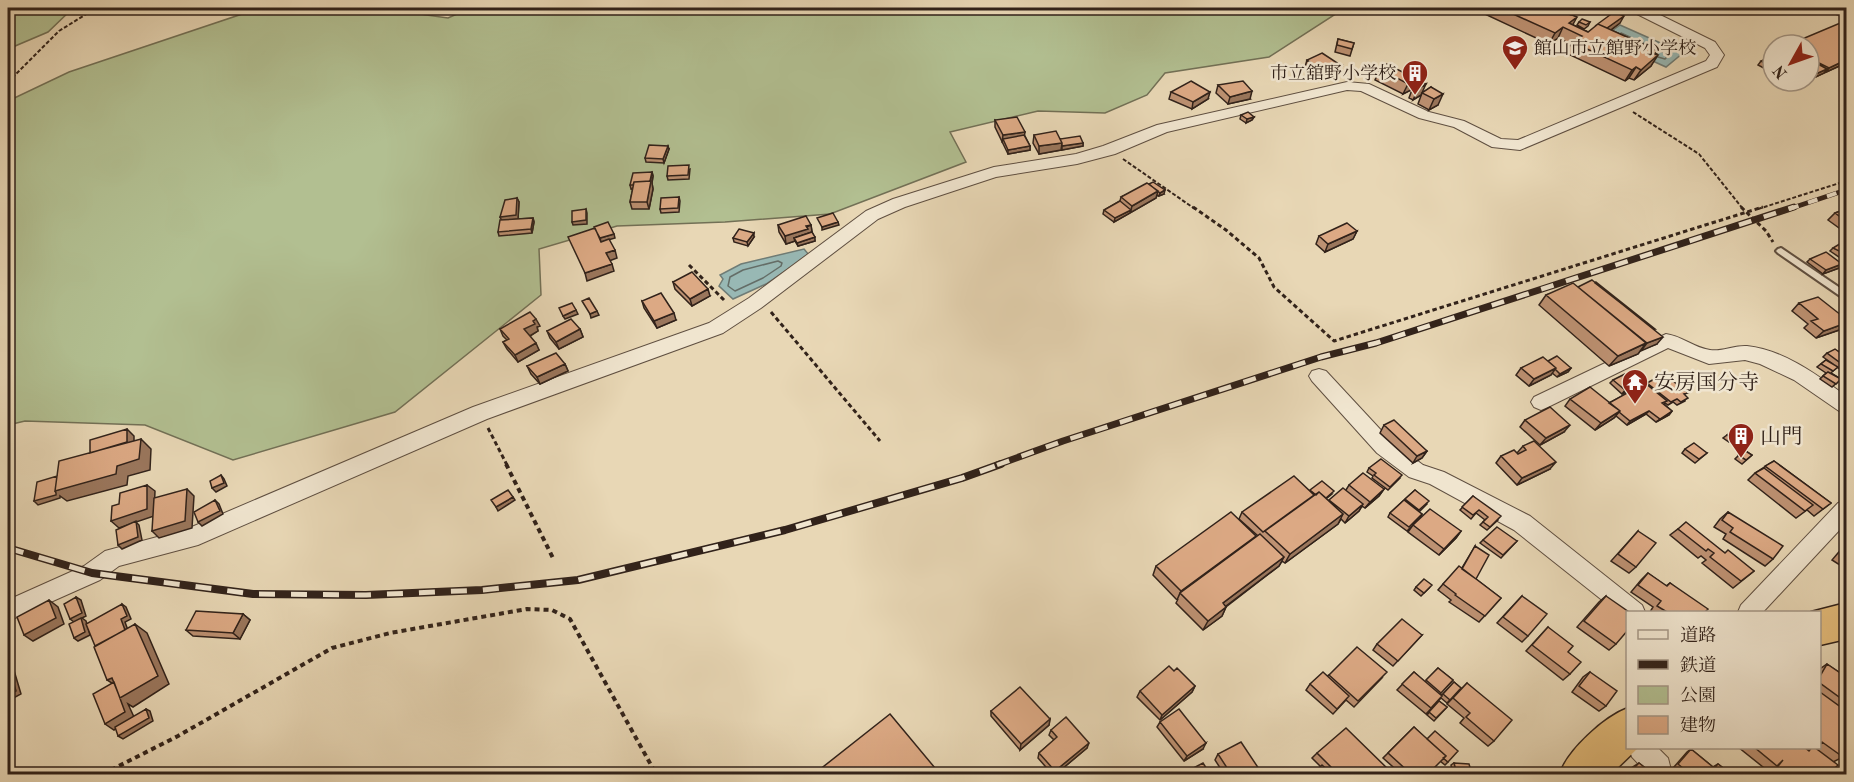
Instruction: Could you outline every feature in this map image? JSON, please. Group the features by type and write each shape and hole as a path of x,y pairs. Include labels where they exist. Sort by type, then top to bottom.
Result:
{"highway":[{"path":"1821,627 1846,621"},
{"path":"1581,774 1626,737"}],"street":[{"path":"8,611 93,573 113,558 190,538 480,413 717,328 760,299 872,215 899,203 993,172 1077,159 1110,150 1162,128 1347,86 1364,87 1424,115 1459,124 1498,144 1520,145 1712,64 1717,55 1710,45 1636,8"},
{"path":"1838,8 1846,12"},
{"path":"1541,402 1666,341 1673,341 1706,357 1715,358 1748,353 1791,368 1846,406"},
{"path":"1319,376 1384,447 1416,471 1437,478 1522,523 1580,572 1633,611"},
{"path":"1750,611 1844,517"},
{"path":"1643,749 1659,767 1660,774"}],"lane":[{"path":"1781,251 1846,296"}],"path":[{"path":"8,82 50,38 82,14 96,8"},
{"path":"1623,102 1633,112 1699,154 1738,204 1766,231"},
{"path":"1110,150 1226,230 1259,258 1274,287 1334,341 1846,181"},
{"path":"689,265 738,314"},
{"path":"760,299 880,441"},
{"path":"480,413 553,558"},
{"path":"103,774 178,736 332,648 390,633 527,609 552,610 570,618 656,774"}],"green space":[{"path":"8,8 73,8 48,32 8,49"},
{"path":"260,8 376,8 448,18 471,8 1345,8 1269,57 1165,73 1147,95 1105,113 1038,111 950,132 966,162 830,214 725,222 617,226 539,249 541,295 395,412 233,460 145,425 25,421 8,425 8,101 69,72"}],"water":[{"path":"1620,25 1683,53 1666,67 1602,38"},
{"path":"804,249 809,255 766,284 733,299 719,286 723,279 720,275 741,264"}],"building":[{"path":"1500,8 1555,8 1577,17 1569,23 1588,32 1598,24 1658,51 1654,54 1658,55 1641,70 1636,67 1632,70 1572,42 1582,36 1563,27 1555,33"},
{"path":"1614,12 1624,16 1607,28 1598,24 1595,26"},
{"path":"1582,19 1590,22 1586,25 1579,22"},
{"path":"1846,21 1846,60 1829,68 1821,64 1821,33 1817,33"},
{"path":"1338,39 1354,43 1352,49 1337,45"},
{"path":"1322,53 1342,66 1326,73 1307,60"},
{"path":"1387,64 1416,79 1408,84 1380,69"},
{"path":"1191,81 1210,92 1193,102 1171,92"},
{"path":"1243,81 1252,91 1230,97 1218,85"},
{"path":"1421,82 1426,84 1418,89 1413,87"},
{"path":"1431,87 1443,94 1434,99 1422,93"},
{"path":"1248,112 1254,117 1247,119 1241,115"},
{"path":"1017,117 1025,132 1003,135 995,120"},
{"path":"1056,131 1062,143 1039,146 1034,135"},
{"path":"1024,135 1030,146 1008,150 1003,139"},
{"path":"1080,136 1083,143 1062,146 1060,139"},
{"path":"649,145 668,146 663,159 645,158"},
{"path":"689,165 688,175 667,176 668,166"},
{"path":"652,172 650,181 634,182 630,185 633,173"},
{"path":"651,181 647,202 630,202 634,182"},
{"path":"1153,182 1165,190 1160,193 1149,184"},
{"path":"1147,183 1158,191 1132,206 1121,197"},
{"path":"679,197 678,208 660,209 661,198"},
{"path":"517,198 516,215 500,217 505,200"},
{"path":"1120,201 1131,210 1115,218 1104,210"},
{"path":"586,209 586,220 572,222 572,211"},
{"path":"1846,209 1846,221 1835,213"},
{"path":"833,213 838,222 822,227 817,218"},
{"path":"806,216 811,225 806,226 808,229 785,236 778,225"},
{"path":"533,218 531,229 498,232 500,220"},
{"path":"608,222 614,234 600,238 594,227"},
{"path":"1347,223 1357,231 1328,244 1319,236"},
{"path":"595,228 601,242 609,239 615,250 606,253 612,264 585,273 568,237"},
{"path":"739,229 754,233 747,242 733,238"},
{"path":"812,232 815,237 797,243 794,238"},
{"path":"1843,242 1846,244 1846,251 1843,253 1833,248"},
{"path":"1826,252 1842,264 1826,270 1810,259"},
{"path":"692,272 708,289 690,299 673,282"},
{"path":"1592,280 1663,337 1647,343 1578,287"},
{"path":"1596,282 1655,329 1595,283"},
{"path":"1573,283 1646,343 1618,356 1546,295"},
{"path":"661,293 674,313 654,321 642,301"},
{"path":"1818,297 1846,319 1846,323 1824,331 1811,321 1818,319 1799,303"},
{"path":"589,298 597,311 590,314 582,301"},
{"path":"572,303 576,310 563,316 559,308"},
{"path":"530,312 536,319 533,321 535,324 524,329 536,343 515,355 503,342 509,339 500,329"},
{"path":"571,319 580,329 556,342 547,331"},
{"path":"1835,349 1846,357 1846,367 1827,353"},
{"path":"556,353 565,364 537,377 527,366"},
{"path":"1557,356 1571,368 1560,374 1548,361"},
{"path":"1543,357 1556,368 1534,379 1521,368"},
{"path":"1826,360 1838,367 1833,371 1821,364"},
{"path":"1828,372 1841,379 1836,384 1823,376"},
{"path":"1625,374 1637,385 1625,390 1613,380"},
{"path":"1664,374 1688,393 1684,394 1688,398 1681,402 1677,399 1671,402 1647,383"},
{"name":"安房国分寺","path":"1645,383 1667,401 1662,403 1672,411 1660,419 1649,411 1630,421 1609,403"},
{"path":"1590,387 1620,411 1601,423 1570,399"},
{"path":"1550,407 1570,425 1546,438 1525,420"},
{"path":"1394,420 1427,451 1417,456 1384,425"},
{"path":"127,429 127,442 90,453 90,440"},
{"path":"1731,432 1736,437 1733,439 1727,435"},
{"path":"141,439 139,459 117,466 116,474 55,491 59,461"},
{"path":"1534,441 1556,462 1522,478 1501,456 1514,450 1518,454 1526,450 1523,446"},
{"path":"1694,443 1707,453 1699,459 1685,449"},
{"path":"1744,450 1752,455 1746,460 1738,455"},
{"path":"1381,459 1402,475 1390,487 1374,475 1376,473 1369,468"},
{"path":"1774,461 1831,503 1823,509 1765,466"},
{"path":"1764,468 1813,505 1805,511 1755,473"},
{"path":"1363,473 1384,489 1370,502 1349,485"},
{"path":"221,475 224,483 212,488 210,481"},
{"path":"57,476 56,495 34,501 37,482"},
{"path":"1294,476 1314,495 1263,532 1242,512"},
{"path":"1322,481 1334,491 1326,498 1319,492 1316,495 1310,490"},
{"path":"147,485 147,509 111,521 112,506 119,504 120,493"},
{"path":"1343,488 1363,504 1349,516 1329,500"},
{"path":"187,489 185,521 152,531 154,498"},
{"path":"508,490 513,497 496,507 491,500"},
{"path":"1415,490 1429,501 1419,510 1405,499"},
{"path":"1319,492 1343,514 1290,554 1265,531"},
{"path":"1473,496 1501,516 1490,527 1483,522 1488,517 1479,510 1473,515 1462,507"},
{"path":"215,500 220,511 198,522 194,512"},
{"path":"1404,500 1422,514 1409,527 1390,513"},
{"path":"1430,509 1461,531 1444,549 1413,525"},
{"path":"1231,512 1256,536 1181,591 1156,566"},
{"path":"1728,512 1783,546 1773,559 1730,532 1733,528 1722,520"},
{"path":"136,521 138,537 118,545 116,530"},
{"path":"1686,522 1725,553 1728,550 1754,571 1741,581 1710,557 1714,553 1708,549 1706,551 1678,529"},
{"path":"1497,527 1517,541 1503,555 1483,540"},
{"path":"1638,531 1656,543 1636,567 1618,554"},
{"path":"1260,534 1284,557 1223,603 1226,607 1208,621 1180,593"},
{"path":"1475,546 1489,555 1476,579 1462,569"},
{"path":"1846,547 1846,557 1841,553"},
{"path":"1459,566 1501,598 1485,616 1443,584"},
{"path":"1648,573 1667,586 1670,583 1708,609 1706,611 1665,611 1657,606 1661,601 1638,585"},
{"path":"1424,579 1432,585 1424,593 1416,587"},
{"path":"1522,596 1547,614 1528,636 1503,617"},
{"path":"1606,596 1628,611 1626,632 1616,644 1584,621"},
{"path":"76,597 82,613 70,619 64,604"},
{"path":"49,600 56,618 24,635 17,617"},
{"path":"122,604 127,616 121,619 125,630 95,646 86,624"},
{"path":"196,611 243,614 233,633 186,630"},
{"path":"81,618 85,632 74,638 69,624"},
{"path":"1402,619 1422,635 1398,661 1377,644"},
{"path":"135,624 158,676 120,698 112,678 107,680 94,647"},
{"path":"1548,627 1573,646 1568,652 1581,662 1570,674 1532,645"},
{"path":"1357,647 1387,672 1358,701 1329,675"},
{"path":"8,664 16,691 8,696"},
{"path":"1827,664 1846,677 1846,702 1821,684 1821,674"},
{"path":"1169,666 1174,671 1177,668 1195,686 1162,715 1140,691"},
{"path":"1438,668 1453,680 1441,693 1426,680"},
{"path":"1323,672 1349,696 1337,709 1310,684"},
{"path":"1414,672 1442,696 1431,708 1402,684"},
{"path":"1590,672 1617,691 1606,706 1579,686"},
{"path":"114,682 125,712 105,724 93,694"},
{"path":"1454,682 1461,688 1450,700 1443,694"},
{"path":"1467,683 1512,720 1494,741 1466,717 1470,713 1453,698"},
{"path":"1020,687 1050,719 1021,744 991,711"},
{"path":"1821,693 1846,711 1846,753 1843,757 1822,742 1821,744"},
{"path":"1439,701 1447,707 1436,718 1429,712"},
{"path":"146,709 149,718 118,736 115,727"},
{"path":"1179,709 1206,743 1187,756 1160,722"},
{"path":"890,714 940,774 814,774"},
{"path":"1066,717 1089,743 1055,771 1039,753 1057,737 1051,730"},
{"path":"1414,727 1446,756 1428,774 1411,774 1388,753"},
{"path":"1346,728 1391,772 1387,774 1338,774 1317,753"},
{"path":"1435,731 1458,751 1448,762 1443,758 1446,756 1427,739"},
{"path":"1241,742 1261,772 1231,774 1218,754"},
{"path":"1691,749 1713,767 1707,774 1690,774 1678,764"},
{"path":"1756,749 1806,749 1809,751 1817,749 1838,765 1833,770 1839,774 1781,774 1775,770 1783,760 1777,766"},
{"path":"1203,763 1210,774 1182,774"},
{"path":"1454,763 1469,764 1472,774 1457,774"},
{"path":"1639,763 1653,774 1628,774"},
{"path":"1718,764 1731,774 1709,774"},
{"path":"1322,765 1332,774 1313,774"},
{"path":"1437,768 1444,774 1430,774"}],"railway":[{"path":"1789,209 1846,190"},
{"path":"997,465 1063,441 1321,357 1376,343 1794,207"},
{"path":"8,548 92,573 253,594 366,595 482,590 578,580 785,530 962,478 1001,464"}],"place":[{"name":"館山市立館野小学校","path":"1515,71"},
{"name":"市立舘野小学校","path":"1415,96"},
{"name":"安房国分寺","path":"1635,405"},
{"name":"山門","path":"1741,459"}]}
